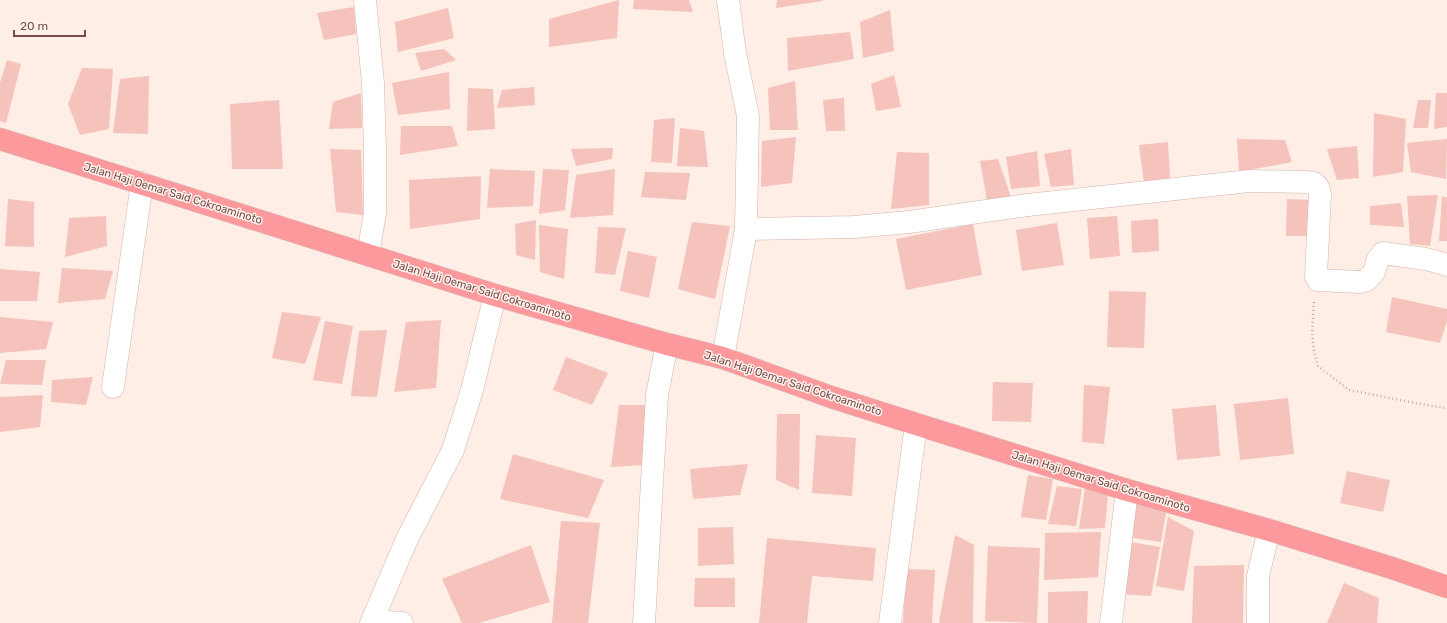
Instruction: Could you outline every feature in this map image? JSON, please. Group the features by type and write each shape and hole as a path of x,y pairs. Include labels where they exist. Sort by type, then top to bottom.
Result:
{"highway":[{"name":"Jalan Haji Oemar Said Cokroaminoto","path":"0,139 495,295 667,344 723,358 832,397 916,424 1127,490 1269,530 1392,568 1447,587"}],"street":[{"path":"365,0 373,83 375,150 375,213 368,255"},
{"path":"723,358 746,229 748,116 735,53 728,0"},
{"path":"746,229 854,227 909,222 1028,204 1249,181 1301,181 1314,183 1318,187 1320,194 1317,279 1358,282 1367,280 1374,272 1378,259 1383,253 1426,259 1447,266"},
{"path":"113,387 142,183"},
{"path":"402,623 371,622 406,540 453,450 472,390 495,295"},
{"path":"644,623 657,395 667,344"},
{"path":"890,623 916,424"},
{"path":"1111,623 1127,490"},
{"path":"1258,623 1258,576 1269,530"}],"path":[{"path":"1317,279 1313,309 1312,333 1314,352 1318,366 1349,390 1447,408"}],"building":[{"path":"619,0 617,38 549,47 549,19"},
{"path":"634,0 689,0 693,12 633,9"},
{"path":"777,0 822,0 822,1 776,8"},
{"path":"354,7 356,34 324,40 317,13"},
{"path":"448,8 454,38 398,52 395,22"},
{"path":"890,10 894,51 863,58 860,22"},
{"path":"850,32 854,59 788,71 787,38"},
{"path":"444,49 456,60 421,71 415,53"},
{"path":"7,60 21,64 6,123 0,121 0,83"},
{"path":"82,68 113,69 109,129 80,135 68,104"},
{"path":"449,72 450,109 398,115 392,83"},
{"path":"894,75 901,107 876,111 871,84"},
{"path":"149,76 148,134 113,133 120,79"},
{"path":"795,81 798,130 770,130 768,88"},
{"path":"534,87 535,105 497,108 502,90"},
{"path":"468,88 493,89 495,129 467,131"},
{"path":"361,93 362,128 329,129 333,102"},
{"path":"1436,93 1447,93 1447,127 1434,129"},
{"path":"844,98 845,131 826,131 823,100"},
{"path":"279,100 283,169 232,169 230,104"},
{"path":"1418,100 1431,100 1428,128 1413,128"},
{"path":"1374,113 1406,119 1403,172 1373,177"},
{"path":"675,118 672,163 651,162 654,120"},
{"path":"401,126 452,126 458,146 400,155"},
{"path":"680,128 704,131 708,167 677,166"},
{"path":"796,137 792,183 761,187 762,141"},
{"path":"1237,139 1285,140 1292,162 1239,172"},
{"path":"1447,139 1446,179 1411,172 1407,143"},
{"path":"1168,142 1170,178 1144,183 1139,145"},
{"path":"1357,146 1359,178 1337,180 1327,149"},
{"path":"613,148 612,159 576,166 571,149"},
{"path":"330,149 361,150 363,215 336,212"},
{"path":"1071,149 1074,185 1051,187 1044,154"},
{"path":"1037,151 1040,186 1011,189 1006,157"},
{"path":"897,152 929,153 929,205 891,209"},
{"path":"998,159 1011,197 987,201 980,161"},
{"path":"490,169 535,171 533,206 487,208"},
{"path":"543,169 569,170 565,210 539,214"},
{"path":"615,169 613,215 570,218 576,175"},
{"path":"645,172 690,173 686,200 641,197"},
{"path":"481,176 480,219 410,229 409,180"},
{"path":"1438,195 1430,246 1410,244 1407,196"},
{"path":"1442,197 1447,197 1447,241 1439,241"},
{"path":"8,199 34,202 34,247 5,246"},
{"path":"1287,199 1311,200 1311,236 1286,236"},
{"path":"1401,203 1404,227 1370,225 1370,206"},
{"path":"106,216 107,246 65,257 69,218"},
{"path":"1117,216 1120,256 1090,259 1087,218"},
{"path":"1158,219 1159,251 1132,253 1131,221"},
{"path":"536,220 535,260 516,255 515,224"},
{"path":"692,222 730,226 715,299 678,289"},
{"path":"1057,223 1064,265 1022,271 1016,230"},
{"path":"973,224 982,275 906,290 896,239"},
{"path":"539,225 568,229 564,279 540,272"},
{"path":"598,227 626,228 615,275 595,273"},
{"path":"628,251 657,257 649,298 620,291"},
{"path":"62,268 113,271 105,299 58,303"},
{"path":"0,269 40,272 37,301 0,301"},
{"path":"1109,291 1146,292 1144,348 1107,347"},
{"path":"1392,297 1447,309 1447,321 1440,343 1386,332"},
{"path":"282,312 321,317 305,364 272,358"},
{"path":"0,317 53,322 46,349 0,353"},
{"path":"441,320 436,388 394,392 406,322"},
{"path":"325,321 353,326 342,384 313,380"},
{"path":"387,330 377,397 351,396 359,331"},
{"path":"566,357 608,373 592,405 553,390"},
{"path":"6,360 46,360 42,385 0,384"},
{"path":"93,377 86,405 51,402 52,380"},
{"path":"993,382 1033,383 1031,422 992,421"},
{"path":"1084,385 1110,387 1104,444 1082,442"},
{"path":"43,395 40,427 0,432 0,397"},
{"path":"1288,398 1294,454 1240,460 1234,404"},
{"path":"619,405 652,405 646,465 611,467"},
{"path":"1216,405 1220,456 1177,460 1172,409"},
{"path":"777,414 800,414 799,490 776,480"},
{"path":"816,435 856,438 852,496 812,493"},
{"path":"513,454 604,480 588,518 500,499"},
{"path":"748,464 740,495 693,499 690,469"},
{"path":"1347,471 1390,480 1383,512 1340,503"},
{"path":"1028,475 1053,479 1046,520 1021,517"},
{"path":"1057,486 1082,489 1076,526 1048,524"},
{"path":"1085,487 1108,494 1105,528 1079,529"},
{"path":"1134,501 1167,507 1161,542 1126,537"},
{"path":"1168,517 1194,531 1184,591 1156,586"},
{"path":"561,521 600,523 588,623 552,623"},
{"path":"733,527 734,564 698,566 698,528"},
{"path":"1101,532 1098,577 1044,580 1045,533"},
{"path":"955,535 974,545 973,623 939,622"},
{"path":"767,538 876,548 873,581 812,576 807,623 759,623"},
{"path":"1124,541 1160,547 1151,596 1120,594"},
{"path":"531,545 550,602 479,623 462,623 442,579"},
{"path":"988,546 1040,548 1037,623 985,621"},
{"path":"1244,565 1243,623 1192,623 1194,566"},
{"path":"906,569 935,570 932,623 903,623"},
{"path":"695,578 735,578 735,607 694,607"},
{"path":"1344,583 1379,598 1377,623 1327,623"},
{"path":"1088,591 1087,623 1048,623 1048,592"}]}
